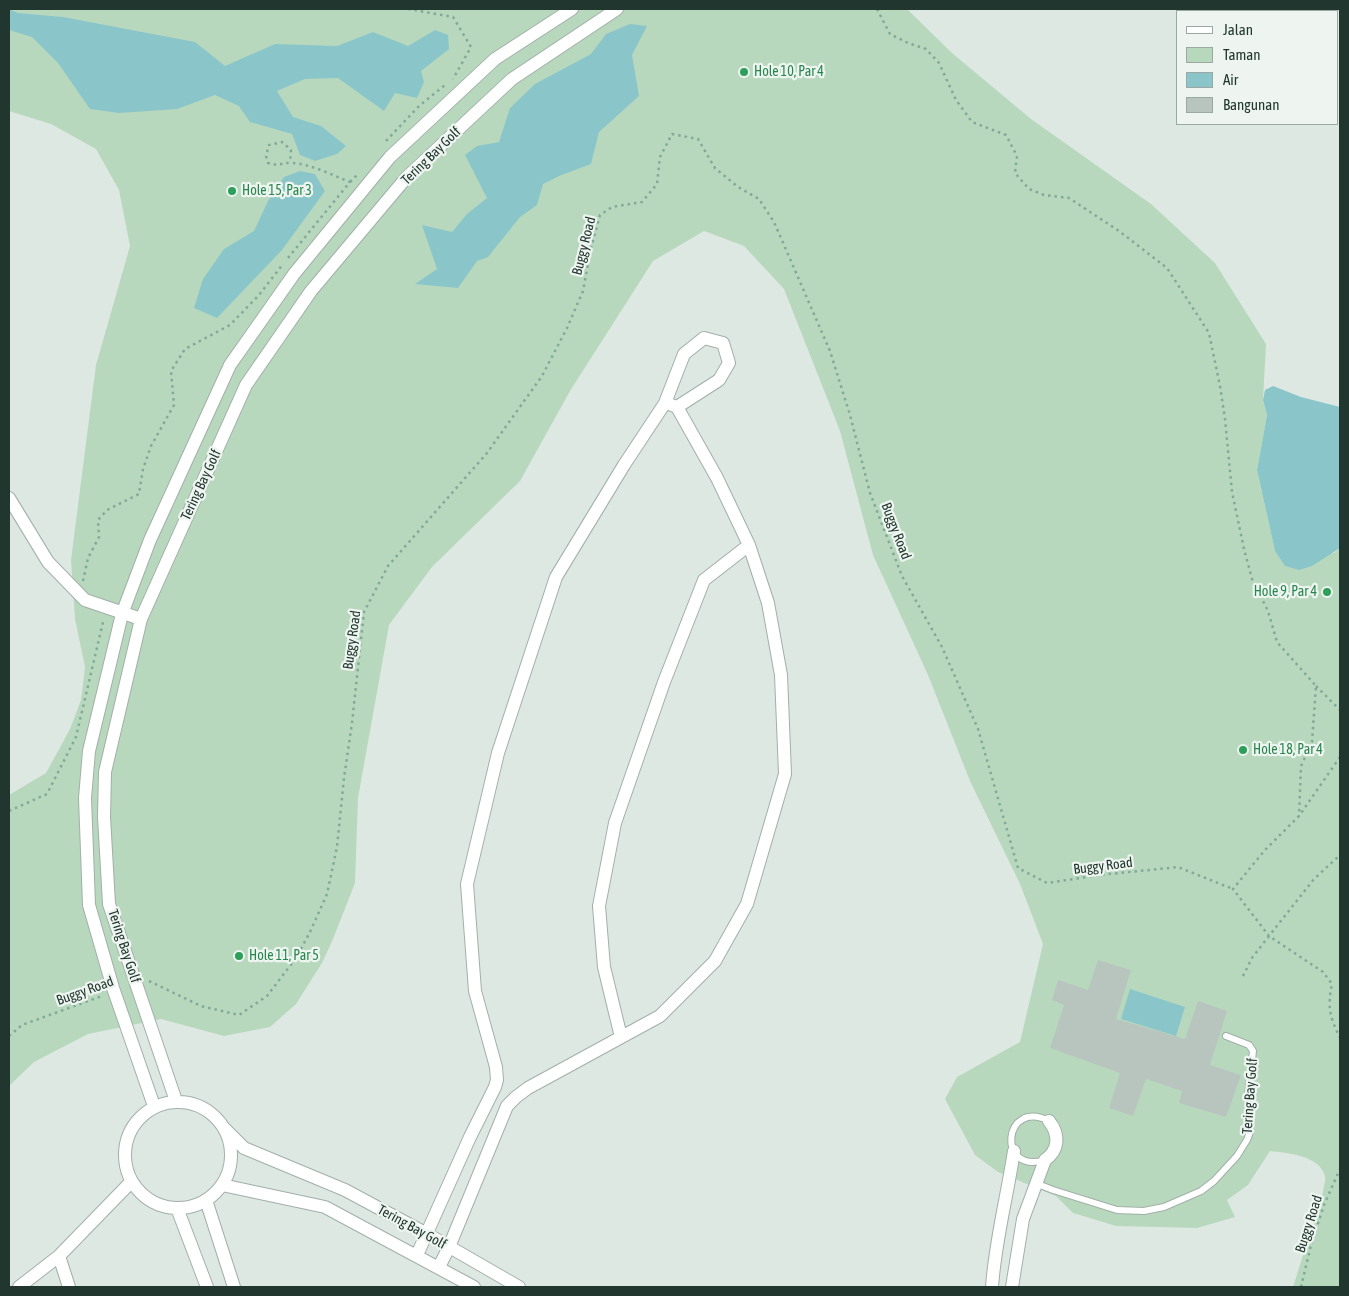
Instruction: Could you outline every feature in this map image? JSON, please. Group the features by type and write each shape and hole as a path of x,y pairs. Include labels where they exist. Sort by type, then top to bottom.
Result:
{"street":[{"name":"Tering Bay Golf","path":"154,1106 114,992 89,905 85,798 89,752 122,614 150,540 230,365 294,274 390,158 495,59 572,9"},
{"name":"Tering Bay Golf","path":"176,1101 109,904 104,817 105,772 141,619 246,386 312,291 406,178 512,79 616,9"},
{"path":"417,1255 470,1137 496,1087 496,1067 475,991 467,884 498,753 556,578 624,465 665,403 684,354 704,338 723,343 729,364 719,380 677,407"},
{"path":"439,1267 508,1106 528,1088 660,1016 715,961 747,904 785,774 781,676 768,603 749,545 717,478 677,407 665,403"},
{"path":"9,498 48,562 85,600 141,619"},
{"path":"621,1037 604,968 599,906 615,823 664,682 704,580 749,545"},
{"name":"Tering Bay Golf","path":"131,1182 124,1154 132,1126 154,1106 176,1101 205,1108 244,1148 345,1190 519,1287"},
{"path":"1012,1287 1023,1219 1045,1160 1051,1156 1057,1142 1057,1134 1049,1121"},
{"path":"19,1287 59,1256 131,1182 150,1201 177,1208 206,1200 222,1185 232,1158 226,1129"},
{"path":"992,1287 994,1258 1014,1152"},
{"name":"Tering Bay Golf","path":"222,1185 325,1207 474,1287"},
{"path":"206,1200 234,1287"},
{"path":"177,1208 207,1287"},
{"path":"59,1256 69,1287"}],"lane":[{"name":"Tering Bay Golf","path":"1035,1183 1117,1210 1144,1211 1164,1207 1200,1191 1214,1181 1237,1156 1250,1132 1248,1095 1253,1051 1249,1044 1226,1036"},
{"path":"1045,1160 1036,1163 1027,1162 1019,1158 1010,1143 1015,1125 1022,1119 1031,1116 1041,1117 1049,1121"}],"path":[{"path":"382,146 420,106 453,79 472,47 454,17 408,9"},
{"path":"877,9 890,34 926,49 939,63 956,100 972,122 1006,135 1017,156 1015,173 1029,189 1044,194 1069,198 1167,268 1209,333 1225,419 1232,492 1252,579 1268,611 1277,642 1340,711"},
{"name":"Buggy Road","path":"136,983 146,979 201,1006 239,1015 267,996 296,958 327,894 337,847 364,612 388,566 487,453 542,376 567,328 583,291 591,248 600,215 612,207 642,202 657,184 660,158 672,134 698,139 715,168 738,187 759,199 774,222 830,351 850,416 870,493 902,576 942,647 978,729 1018,868 1047,883 1100,875 1178,868 1233,889"},
{"path":"282,142 291,150 290,162 276,166 268,163 266,156 269,145 282,142"},
{"path":"350,182 361,170"},
{"path":"1300,816 1301,766 1312,742 1316,686"},
{"path":"1340,757 1300,816 1265,850 1233,889 1270,936 1323,972 1332,984 1329,999 1331,1019 1340,1038"},
{"path":"1244,976 1252,958 1314,878 1340,855"},
{"name":"Buggy Road","path":"9,1036 22,1025 114,992"},
{"name":"Buggy Road","path":"1301,1287 1321,1213 1340,1169"}],"green space":[{"path":"9,9 907,9 952,53 1031,119 1151,204 1215,263 1266,344 1263,400 1267,415 1257,470 1275,551 1334,553 1340,548 1340,1287 1293,1287 1323,1192 1325,1180 1322,1169 1302,1156 1270,1151 1248,1185 1227,1200 1235,1217 1197,1228 1116,1226 1073,1213 1056,1196 998,1172 975,1155 945,1099 957,1077 1020,1042 1043,944 1020,884 970,781 928,675 873,555 840,431 784,289 744,246 704,231 653,261 570,391 520,481 432,567 389,625 358,798 355,883 322,963 296,1004 270,1027 224,1036 161,1019 88,1034 34,1062 9,1086 9,795 46,773 70,729 81,700 85,667 75,619 71,560 96,365 130,246 119,190 96,149 51,124 9,111"}],"water":[{"path":"9,9 18,13 63,17 195,42 225,66 275,44 337,46 373,32 408,46 435,30 448,35 449,49 421,71 424,82 417,98 395,93 384,111 338,78 305,79 277,91 293,117 321,126 346,146 337,154 315,161 300,155 292,134 250,122 239,106 215,95 177,109 119,113 90,109 58,63 32,37 9,30"},
{"path":"630,24 647,26 632,55 639,96 599,132 591,164 543,184 537,205 520,217 488,257 477,261 458,288 415,284 437,269 422,225 452,232 467,214 487,198 465,155 477,146 499,142 510,108 535,84 591,54 606,34"},
{"path":"300,171 315,174 325,191 282,250 217,318 194,308 203,279 224,249 254,231 268,201 284,177"},
{"path":"1273,386 1301,397 1340,407 1340,548 1312,566 1299,570 1285,566 1275,551 1257,470 1267,415 1263,400 1265,390"},
{"path":"1130,989 1185,1007 1176,1036 1121,1019"}],"building":[{"path":"1098,960 1131,970 1116,1019 1185,1039 1198,1001 1227,1011 1210,1065 1241,1075 1226,1117 1179,1103 1182,1091 1146,1079 1133,1116 1109,1108 1120,1073 1050,1048 1064,1005 1052,1000 1058,980 1088,990"}],"place":[{"name":"Hole 10, Par 4","path":"744,72"},
{"name":"Hole 15, Par 3","path":"232,191"},
{"name":"Hole 9, Par 4","path":"1327,592"},
{"name":"Hole 18, Par 4","path":"1243,750"},
{"name":"Hole 11, Par 5","path":"239,956"}]}
